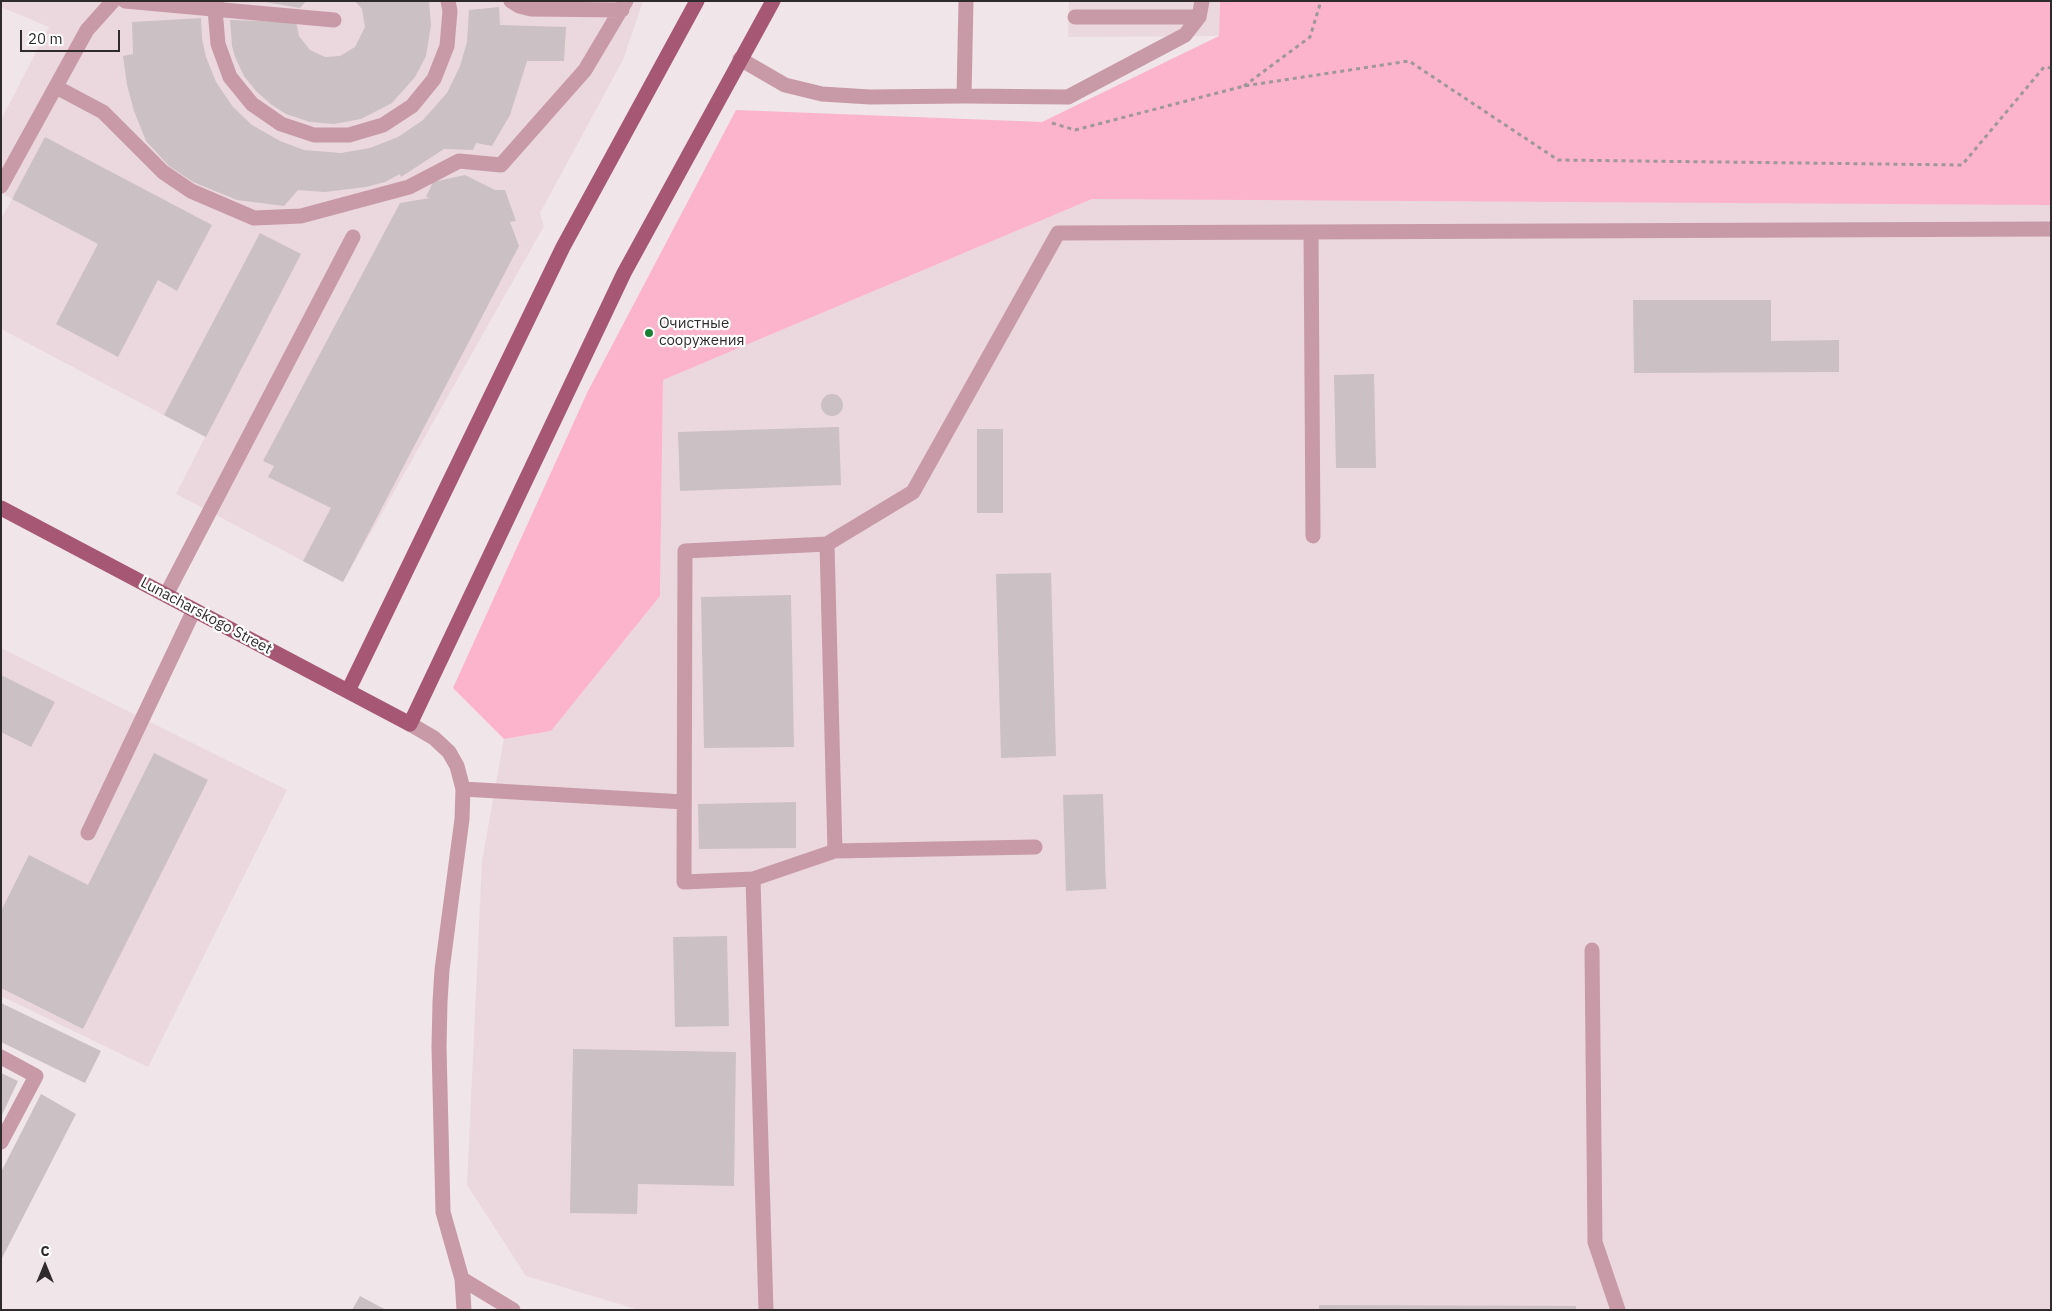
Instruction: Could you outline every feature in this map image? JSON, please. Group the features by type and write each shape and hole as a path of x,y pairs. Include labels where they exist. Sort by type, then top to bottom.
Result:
{"main road":[{"path":"348,691 564,247 698,1"},
{"path":"410,724 624,273 773,1"},
{"name":"Lunacharskogo Street","path":"1,508 410,724"}],"lane":[{"path":"1,186 87,30 114,1"},
{"path":"125,1 216,5 334,20"},
{"path":"216,5 218,44 230,77 252,104 281,124 314,135 349,135 383,125 398,116 412,106 434,79 447,46 450,11 448,1"},
{"path":"512,1 519,6 531,9 624,6"},
{"path":"964,96 966,1"},
{"path":"740,59 785,85 822,94 870,97 1068,97 1185,35 1199,17 1202,1"},
{"path":"56,87 103,112 163,172 191,191 254,218 301,216 409,187 459,161 501,165 584,70 624,6"},
{"path":"1074,17 1199,17"},
{"path":"1035,847 835,851 753,879 684,882 685,552 827,544 913,492 1058,233 2051,229"},
{"path":"1311,232 1313,536"},
{"path":"166,595 353,237"},
{"path":"827,544 835,851"},
{"path":"88,833 194,610"},
{"path":"410,724 434,738 449,752 457,766 463,789 462,819 442,970 439,1047 443,1212 462,1279 464,1310"},
{"path":"463,789 684,802"},
{"path":"753,879 766,1310"},
{"path":"1592,950 1595,1242 1618,1310"},
{"path":"1,1058 36,1076 1,1142"},
{"path":"462,1279 513,1310"}],"path":[{"path":"1244,86 1310,37 1321,1"},
{"path":"1047,122 1075,130 1244,86 1409,61 1558,160 1962,165 2044,67 2051,68"}],"shaded area":[{"path":"1,1 643,1 623,60 540,213 544,226 343,582 176,494 205,437 1,329 1,219 12,199 1,193 1,120 49,27 1,7"},
{"path":"1069,1 1220,1 1219,36 1068,37"},
{"path":"1220,1 2051,1 2051,205 1092,199 663,380 660,596 551,731 504,739 453,688 588,391 736,110 1042,122 1219,36"},
{"path":"2051,197 2051,1310 639,1310 526,1276 467,1185 482,861 504,739 551,731 660,596 663,380 1092,199"},
{"path":"1,648 287,790 148,1067 1,996"}],"building":[{"path":"259,1 306,1 300,8"},
{"path":"355,1 429,1 431,25 426,56 415,77 392,103 361,119 334,124 310,122 286,114 272,105 256,91 244,76 232,46 230,20 296,22 299,36 310,50 325,57 340,56 355,47 365,27 362,9"},
{"path":"499,7 500,25 566,27 564,61 527,61 510,115 492,146 476,143 473,150 444,149 401,177 400,174 385,182 366,187 325,192 298,190 284,206 237,200 193,182 169,166 146,141 134,111 127,85 123,56 133,54 132,22 201,18 202,39 206,57 216,82 233,107 252,125 280,141 304,150 341,153 370,148 398,137 423,120 447,93 460,66 467,42 469,10"},
{"path":"45,137 212,225 177,291 158,280 118,357 56,324 98,244 12,199"},
{"path":"465,175 495,190 505,190 516,221 510,222 519,246 343,582 303,561 331,508 268,477 274,466 263,461 400,203 430,198 426,197 433,182"},
{"path":"260,233 301,254 206,437 164,415"},
{"path":"1633,300 1771,300 1771,341 1839,340 1839,372 1634,373"},
{"path":"1374,374 1376,468 1336,468 1334,375"},
{"path":"832,394 840,397 843,405 840,413 832,416 824,413 821,405 824,397"},
{"path":"839,427 841,485 680,491 678,432"},
{"path":"977,429 1003,429 1003,513 977,513"},
{"path":"1051,573 1056,756 1001,758 996,574"},
{"path":"791,595 794,747 704,748 701,597"},
{"path":"1,675 55,702 31,747 1,732"},
{"path":"154,753 208,780 83,1029 1,988 1,911 29,855 88,885"},
{"path":"1103,794 1106,889 1066,891 1063,795"},
{"path":"796,802 796,848 699,849 698,804"},
{"path":"727,936 729,1026 675,1027 673,937"},
{"path":"1,1003 101,1051 85,1083 1,1042"},
{"path":"573,1049 736,1052 734,1186 638,1184 637,1214 570,1213"},
{"path":"1,1073 18,1081 1,1117"},
{"path":"41,1094 76,1114 1,1260 1,1172"},
{"path":"360,1296 386,1310 352,1310"},
{"path":"1319,1305 1576,1306 1576,1310 1319,1310"}],"place":[{"name":"Очистные сооружения","path":"649,333"}]}
